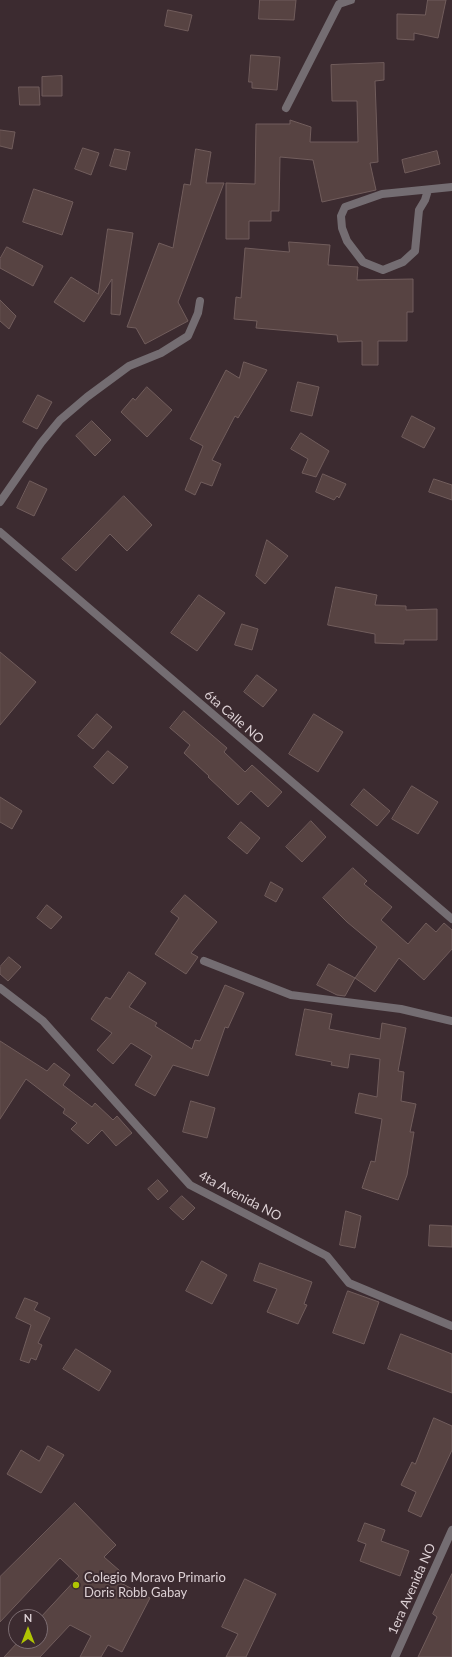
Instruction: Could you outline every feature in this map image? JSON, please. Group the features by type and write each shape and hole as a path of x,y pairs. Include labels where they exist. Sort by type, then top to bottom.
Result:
{"street":[{"path":"286,108 339,4 351,0"},
{"path":"428,190 425,200 419,210 415,251 403,262 383,270 363,262 347,241 342,228 341,216 345,207 382,194 452,187"},
{"path":"0,502 41,443 60,420 87,397 129,366 161,353 188,336 198,313 200,301"},
{"name":"6ta Calle NO","path":"0,532 452,919"},
{"path":"204,961 291,996 401,1008 452,1021"},
{"name":"4ta Avenida NO","path":"0,988 43,1021 190,1185 327,1256 349,1283 452,1326"},
{"name":"1era Avenida NO","path":"395,1657 452,1530"}],"building":[{"path":"260,0 296,0 294,20 259,19"},
{"path":"428,0 446,0 438,38 414,33 414,40 397,39 397,14 425,15"},
{"path":"168,10 192,15 188,31 165,26"},
{"path":"251,55 280,57 277,90 252,88 252,82 249,82"},
{"path":"384,63 384,80 375,81 378,162 370,163 376,190 322,202 313,160 280,157 279,211 271,211 271,221 249,221 249,239 226,239 226,183 255,184 256,124 290,124 290,120 311,127 310,142 358,142 357,101 332,101 331,65"},
{"path":"62,76 62,96 42,96 42,77"},
{"path":"19,87 39,87 40,105 20,105"},
{"path":"0,130 15,132 12,149 0,146"},
{"path":"83,148 99,153 91,175 75,169"},
{"path":"115,149 130,152 126,170 110,166"},
{"path":"196,149 211,152 206,183 224,183 178,302 188,321 145,344 136,328 127,327 159,243 173,248 184,184 190,185"},
{"path":"437,151 440,164 405,173 402,160"},
{"path":"34,189 73,202 62,235 23,222"},
{"path":"108,229 133,233 120,315 111,314 112,279 84,322 54,302 71,277 98,294"},
{"path":"289,242 330,245 328,265 358,267 357,280 413,279 413,312 407,312 407,341 378,341 378,365 362,365 362,341 338,342 337,335 256,328 257,321 234,319 236,297 241,298 245,248 289,252"},
{"path":"7,247 43,266 33,286 0,268 0,259"},
{"path":"0,300 16,316 9,329 0,321"},
{"path":"244,362 267,370 238,418 235,416 212,460 221,464 212,486 201,482 195,495 185,490 203,446 190,439 226,370 239,378"},
{"path":"298,382 319,387 312,416 291,411"},
{"path":"147,387 172,410 147,437 121,412 133,398 135,400"},
{"path":"38,395 52,402 37,429 23,422"},
{"path":"412,416 435,428 424,448 402,437"},
{"path":"92,421 111,440 95,456 76,436"},
{"path":"301,433 329,451 316,477 302,473 308,459 291,449"},
{"path":"323,474 346,484 339,498 337,496 334,500 316,492"},
{"path":"434,479 452,485 452,500 429,492"},
{"path":"30,481 47,489 34,516 17,508"},
{"path":"124,496 152,525 127,551 110,534 76,571 62,559"},
{"path":"267,540 288,556 265,584 256,576"},
{"path":"336,587 377,595 375,605 406,606 406,610 437,609 437,640 404,640 404,644 375,643 375,634 328,625"},
{"path":"199,595 225,613 197,651 171,633"},
{"path":"242,624 258,629 252,650 235,645"},
{"path":"0,652 36,682 0,725"},
{"path":"257,675 277,690 263,707 244,692"},
{"path":"184,711 227,748 224,752 245,772 252,765 282,792 268,807 251,791 238,805 184,753 190,745 170,728"},
{"path":"97,714 112,727 93,749 78,736"},
{"path":"314,714 343,732 318,772 289,754"},
{"path":"108,751 128,767 113,784 94,767"},
{"path":"412,786 438,802 418,834 392,819"},
{"path":"364,789 390,811 377,826 351,805"},
{"path":"0,797 22,811 12,829 0,822"},
{"path":"311,821 326,837 302,862 286,847"},
{"path":"241,822 260,838 247,854 228,838"},
{"path":"353,868 367,881 364,884 392,907 381,920 408,944 426,923 436,932 444,923 452,930 452,949 424,980 399,958 375,992 355,978 377,947 347,922 323,898"},
{"path":"271,882 283,889 276,902 265,896"},
{"path":"185,895 217,922 191,953 198,957 186,974 155,954 179,918 171,912"},
{"path":"47,905 62,917 51,929 37,918"},
{"path":"9,957 21,967 8,981 0,974 0,967"},
{"path":"329,964 355,978 345,996 337,995 317,985"},
{"path":"129,972 146,983 129,1007 157,1023 155,1026 192,1049 195,1040 200,1041 225,985 244,993 228,1028 225,1027 208,1076 173,1065 155,1096 135,1085 152,1056 131,1043 113,1064 97,1050 112,1033 91,1019 106,997 110,999"},
{"path":"305,1009 332,1014 329,1029 380,1039 382,1023 406,1028 398,1071 404,1072 401,1101 416,1104 410,1132 414,1132 407,1175 398,1200 362,1188 371,1161 375,1162 382,1119 355,1113 359,1093 377,1097 380,1059 350,1054 348,1068 331,1065 332,1062 296,1055"},
{"path":"0,1041 47,1071 54,1063 70,1075 63,1085 92,1107 95,1103 113,1120 117,1116 132,1133 116,1146 102,1130 88,1144 71,1129 77,1123 63,1113 65,1109 26,1079 0,1119"},
{"path":"191,1101 215,1108 207,1138 183,1132"},
{"path":"158,1180 168,1191 158,1200 148,1189"},
{"path":"182,1196 195,1208 183,1220 170,1208"},
{"path":"346,1211 361,1216 355,1248 340,1245"},
{"path":"430,1225 452,1226 452,1247 429,1246"},
{"path":"202,1261 227,1275 212,1304 186,1291"},
{"path":"260,1263 312,1282 304,1304 307,1305 298,1324 267,1312 277,1289 254,1281"},
{"path":"348,1291 379,1302 364,1344 333,1333"},
{"path":"25,1298 38,1303 34,1310 50,1318 38,1343 42,1345 36,1360 31,1358 29,1363 20,1360 31,1325 16,1318"},
{"path":"401,1334 452,1354 452,1393 388,1369"},
{"path":"76,1349 111,1371 99,1391 63,1369"},
{"path":"434,1418 452,1426 452,1450 421,1517 408,1511 416,1492 401,1485 412,1462 415,1464"},
{"path":"48,1446 64,1455 41,1493 7,1474 21,1450 39,1461"},
{"name":"Colegio Moravo Primario Doris Robb Gabay","path":"75,1503 116,1545 104,1557 120,1571 113,1579 150,1598 122,1652 108,1645 101,1657 80,1657 91,1636 70,1625 48,1648 48,1609 79,1576 60,1558 12,1609 8,1609 8,1613 0,1622 0,1577"},
{"path":"365,1523 385,1530 381,1541 409,1551 400,1576 360,1561 366,1544 358,1541"},
{"path":"452,1574 452,1657 418,1657 437,1617 433,1614"},
{"path":"245,1579 276,1594 246,1657 226,1657 238,1634 222,1627"},
{"name":"Colegio Moravo Primario Doris Robb Gabay","path":"12,1649 48,1649 40,1657 4,1657"}],"place":[{"name":"Colegio Moravo Primario Doris Robb Gabay","path":"76,1585"}]}
